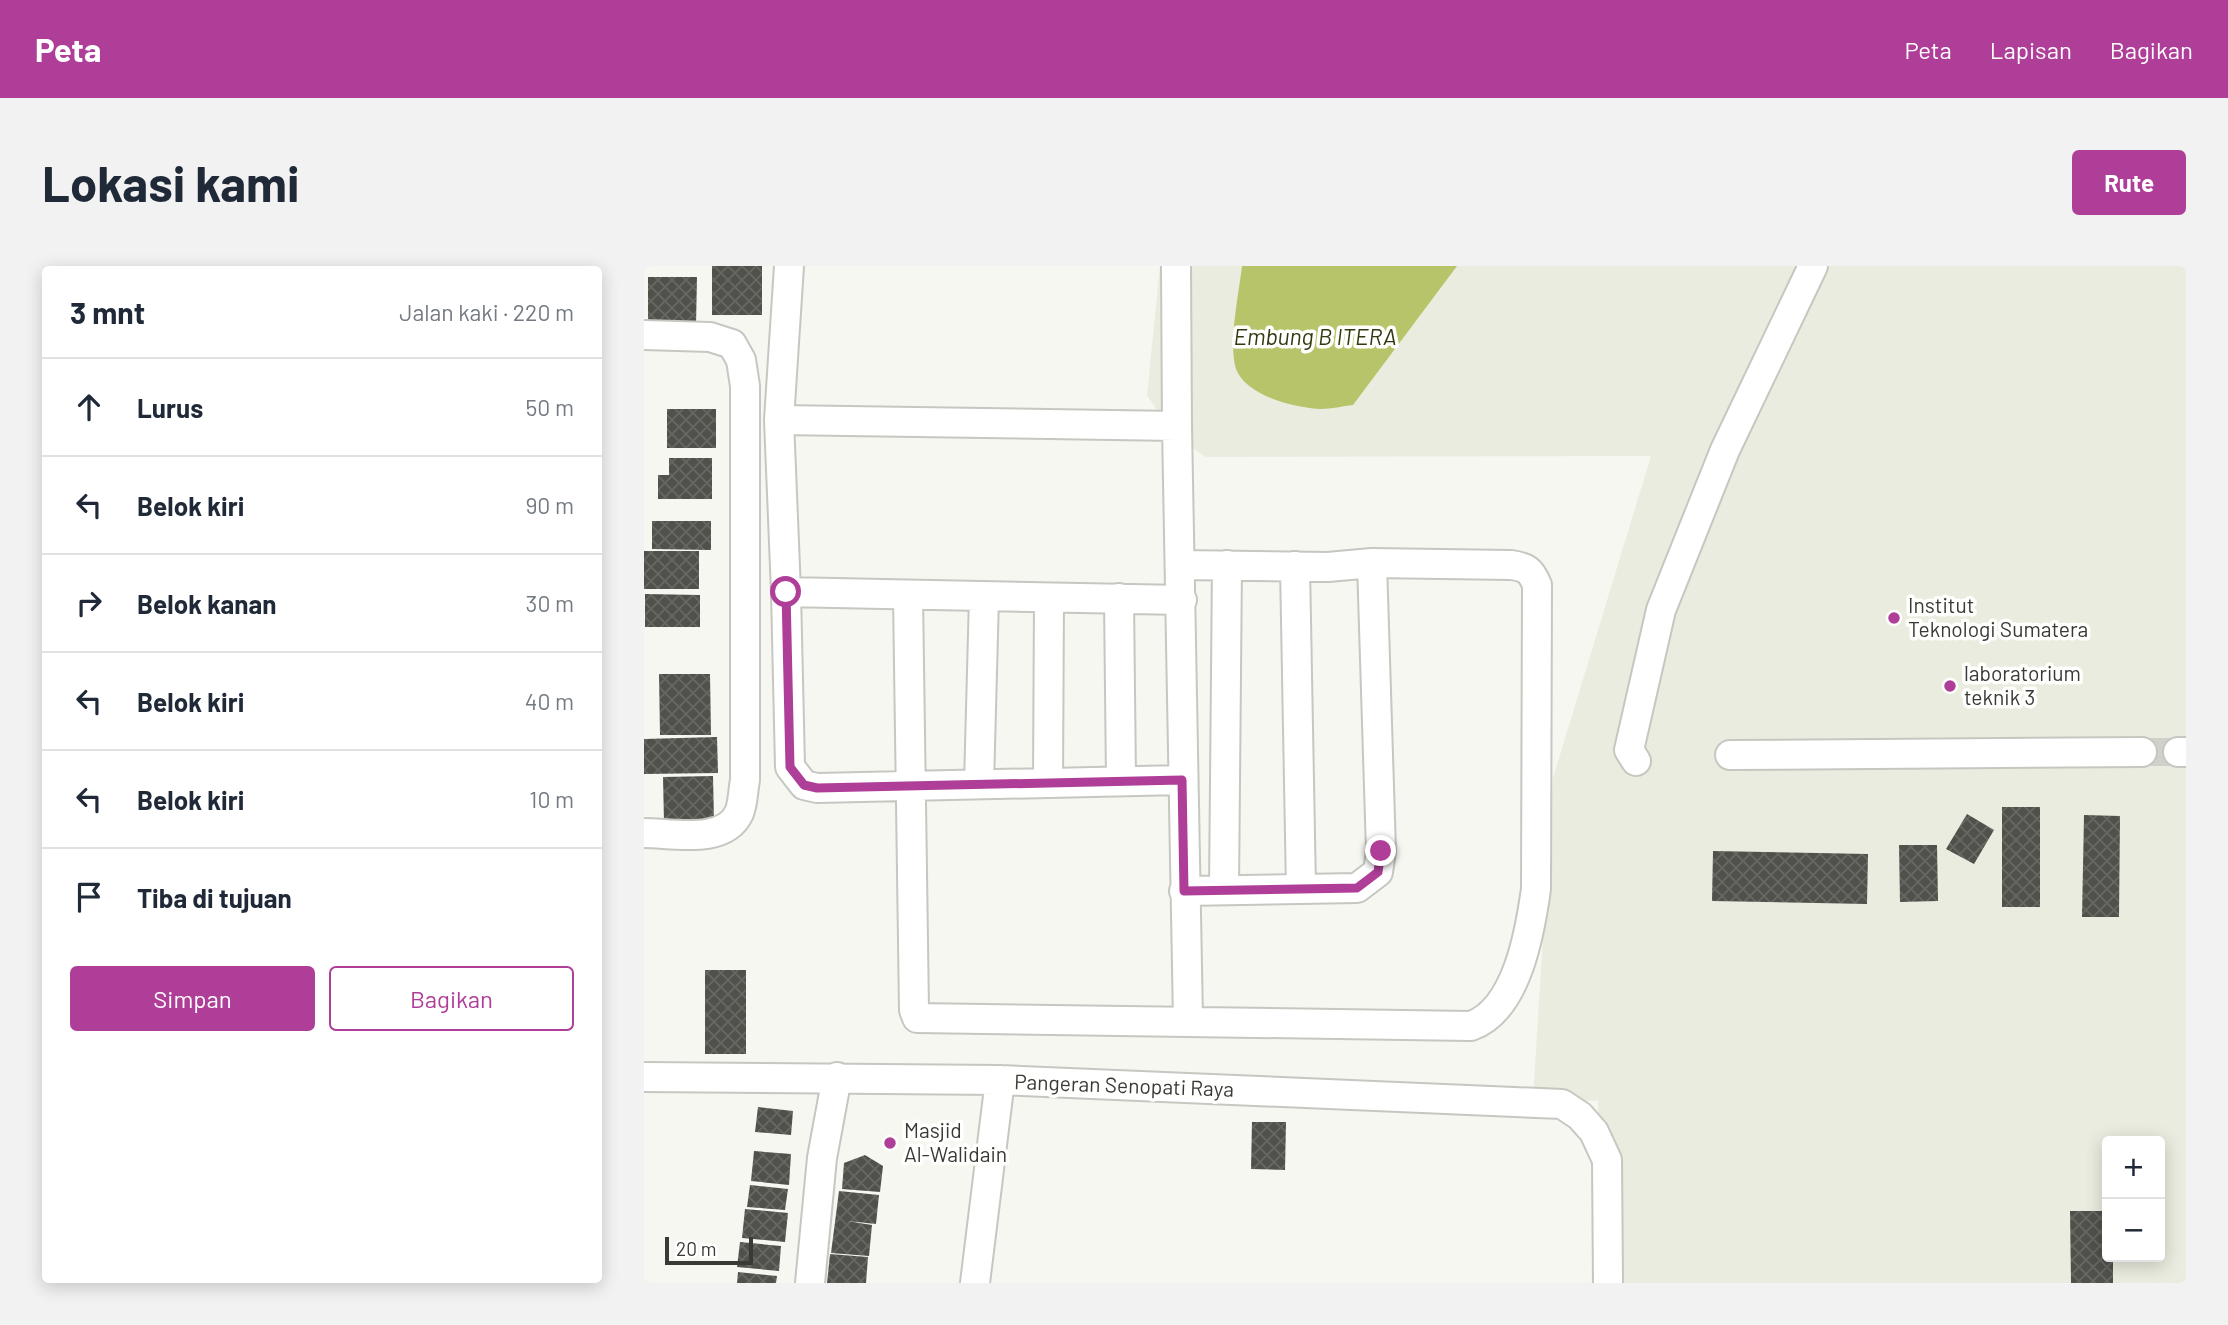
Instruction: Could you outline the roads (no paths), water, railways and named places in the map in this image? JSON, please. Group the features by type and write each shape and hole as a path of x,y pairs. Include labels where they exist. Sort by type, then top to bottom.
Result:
{"street":[{"path":"789,266 779,420 790,767 796,778 804,785 817,788 1182,780"},
{"path":"1176,266 1177,426 1182,565 1182,780 1188,1021"},
{"path":"1636,761 1629,750 1661,610 1725,450 1813,266"},
{"path":"644,335 710,337 732,344 741,360 745,386 745,780 739,813 724,830 702,834 644,833"},
{"path":"779,420 1177,426"},
{"path":"1184,891 1357,888 1378,872 1381,851 1372,563"},
{"path":"908,595 914,1010 917,1018 1471,1026 1484,1022 1501,1006 1530,936 1536,875 1537,584 1532,573 1525,567 1511,565 1182,565"},
{"path":"1224,890 1227,565"},
{"path":"1295,566 1301,888"},
{"path":"786,592 1182,600"},
{"path":"979,784 984,597"},
{"path":"1048,783 1049,597"},
{"path":"1119,598 1121,781"},
{"path":"1730,755 2142,752"},
{"name":"Pangeran Senopati Raya","path":"644,1077 1000,1080 1562,1104 1580,1115 1594,1132 1607,1160 1608,1283"},
{"path":"810,1283 822,1158 837,1077"},
{"path":"975,1283 1000,1080"},
{"path":"1589,1283 1588,1159 1594,1132"}],"water":[{"name":"Embung B ITERA","path":"1242,266 1457,266 1353,405 1321,409 1272,399 1250,386 1236,369 1233,346"}],"tunnel":[{"path":"2142,752 2178,752"}],"place":[{"name":"Institut Teknologi Sumatera","path":"1894,618"},
{"name":"laboratorium teknik 3","path":"1950,686"},
{"name":"Masjid Al-Walidain","path":"890,1143"}]}
